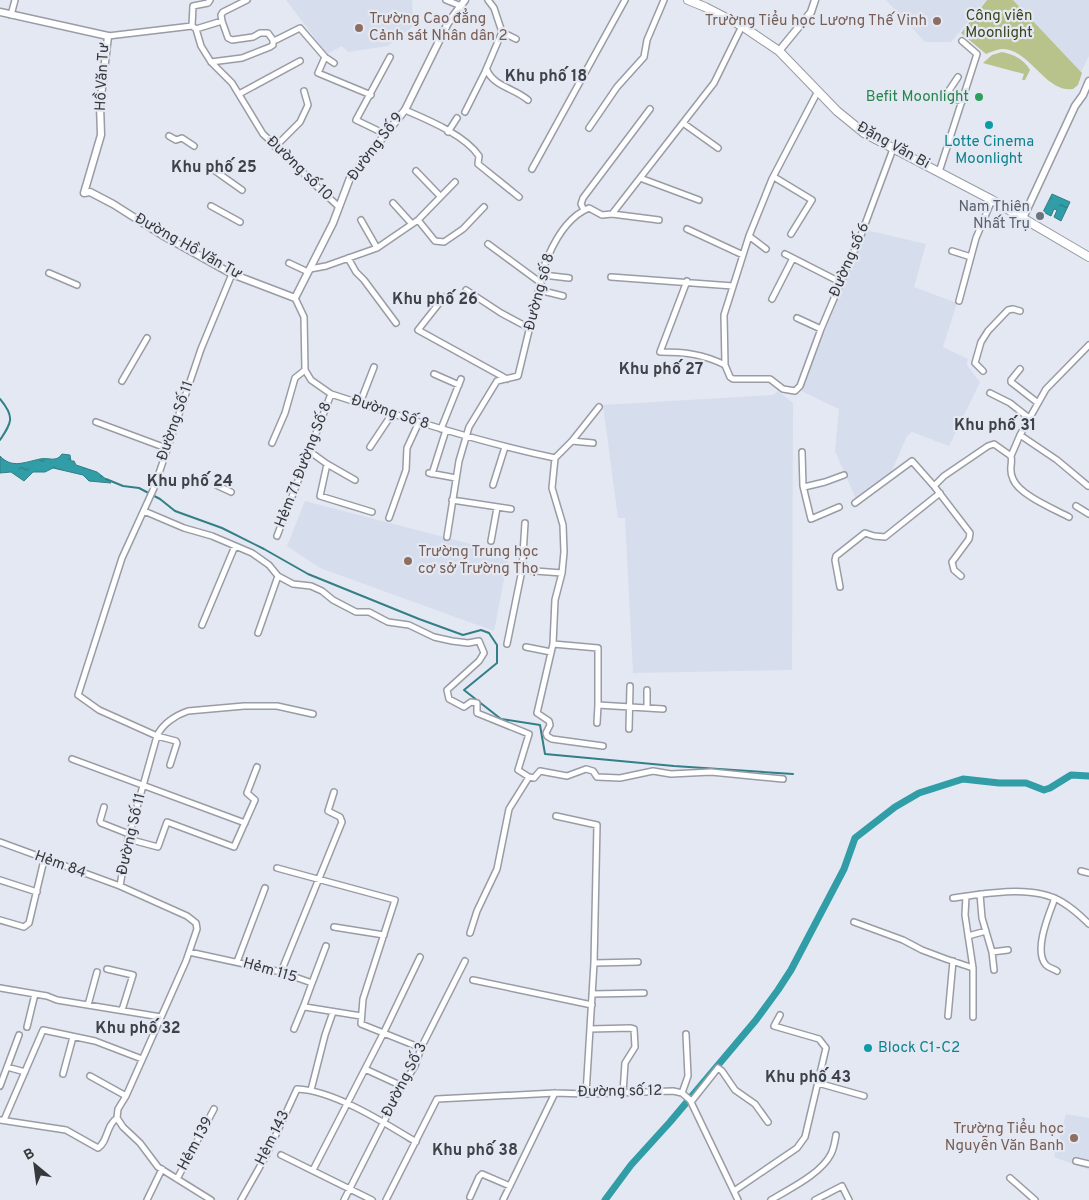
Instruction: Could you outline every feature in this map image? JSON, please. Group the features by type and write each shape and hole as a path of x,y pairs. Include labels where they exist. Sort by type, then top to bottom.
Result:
{"main road":[{"name":"Đặng Văn Bi","path":"688,0 742,26 779,51 838,111 864,133 992,200 1089,257"}],"street":[{"path":"11,15 15,0"},
{"path":"194,28 193,6 208,3 210,0"},
{"path":"211,62 242,58 273,45 273,40 268,33 230,40 221,15 223,12 247,0"},
{"path":"446,0 463,3"},
{"path":"465,112 487,69 502,32 494,8 488,0"},
{"path":"532,169 626,0"},
{"path":"589,128 617,87 644,58 647,40 664,0"},
{"path":"779,51 811,12 816,0"},
{"name":"Đường Số 9","path":"295,298 333,223 350,178 405,110 448,22 463,3"},
{"name":"Hồ Văn Tư","path":"0,12 108,36 100,105 101,135 84,193"},
{"path":"108,36 194,28 222,22"},
{"path":"612,214 714,83 742,26"},
{"name":"Đường số 10","path":"194,28 201,46 211,62 232,83 263,134 339,207"},
{"path":"273,40 301,29 325,57 334,63"},
{"path":"502,32 516,40"},
{"path":"939,172 977,54 962,40"},
{"path":"325,57 318,73 371,95"},
{"path":"385,134 356,120 390,58"},
{"path":"238,94 300,61"},
{"path":"487,69 489,76 493,80 528,100"},
{"path":"958,77 946,95 962,102"},
{"path":"1023,218 1075,106 1086,95 1089,80"},
{"path":"275,147 300,122 308,105 304,91"},
{"path":"687,282 660,352 676,352 708,357 725,365 723,323 749,236 774,177 818,91"},
{"path":"650,109 583,198 581,204 584,210 589,208 602,215 612,214 659,220"},
{"path":"405,110 448,132 473,148 479,156 478,164 519,197"},
{"path":"448,132 457,118"},
{"path":"682,123 718,148"},
{"path":"169,136 176,140 182,138 194,146"},
{"name":"Đường số 6","path":"725,365 730,377 735,380 770,379 783,389 794,391 800,386 840,282 861,235 893,149"},
{"path":"211,168 242,190"},
{"path":"416,171 440,196"},
{"path":"774,177 812,200 791,234"},
{"path":"640,178 700,200"},
{"path":"289,262 309,270 377,248 418,220 455,182"},
{"name":"Đường Hồ Văn Tư","path":"84,193 90,192 113,204 162,235 187,247 232,274 295,298"},
{"path":"959,301 976,238 992,200"},
{"path":"393,203 412,224"},
{"path":"211,206 240,222"},
{"path":"418,220 435,241 444,242 462,229 484,207"},
{"name":"Đường số 8","path":"447,537 459,461 469,427 497,381 518,376 545,264 552,247 573,217 584,210"},
{"path":"361,220 377,248"},
{"path":"688,229 743,255"},
{"path":"749,236 766,249"},
{"path":"488,244 541,283"},
{"path":"952,251 971,257"},
{"path":"785,254 840,282"},
{"path":"348,258 356,272 396,323"},
{"path":"772,299 793,258"},
{"path":"49,273 77,285"},
{"name":"Đường Số 11","path":"2,1120 66,1130 98,1148 101,1147 112,1122 117,1118 118,1109 126,1096 162,1017 197,929 196,922 187,916 120,886 129,836 157,736 99,710 78,695 122,558 154,488 201,349 232,274"},
{"path":"543,275 569,278"},
{"path":"611,278 733,286"},
{"path":"466,290 515,322 530,328"},
{"path":"539,290 563,296"},
{"path":"444,297 418,330 507,379"},
{"path":"272,443 295,378 305,370 304,317 295,298"},
{"path":"983,371 976,363 981,342 988,331 1008,310 1020,311"},
{"path":"797,318 822,328"},
{"path":"122,381 147,338"},
{"path":"1069,517 1026,494 1017,486 1010,469 1011,456 1020,435 1046,389 1089,345"},
{"path":"360,403 374,367"},
{"path":"1020,369 1010,380 1011,382 1038,403"},
{"name":"Đường Số 8","path":"305,370 311,380 331,394 505,448 555,458"},
{"path":"434,374 458,385"},
{"path":"456,478 431,473 443,430 461,379"},
{"path":"990,393 1010,403 1029,418"},
{"name":"Hẻm 71 Đường Số 8","path":"277,536 331,394"},
{"path":"599,407 572,441 555,458 552,488 563,525 564,552 556,600 553,644 537,713 549,720 550,725 546,733 552,739 603,746"},
{"path":"370,447 392,414"},
{"path":"96,422 166,448"},
{"path":"389,518 406,470 408,448 419,422"},
{"path":"1020,435 1058,460 1088,486"},
{"path":"572,441 593,443"},
{"path":"934,486 944,476 988,446 994,444 1011,456"},
{"path":"494,485 505,448"},
{"path":"309,451 355,480"},
{"path":"802,452 804,487 811,519 839,507"},
{"path":"855,503 912,461 940,493 970,534 952,562 954,570 961,576"},
{"path":"327,464 320,496 372,512"},
{"path":"804,487 844,475"},
{"path":"216,485 232,492"},
{"path":"840,587 835,560 836,556 865,533 884,537 940,493"},
{"path":"452,500 511,509"},
{"path":"1076,506 1089,514"},
{"path":"491,542 497,508"},
{"path":"144,510 184,528 212,536 252,553 269,566 278,576 293,584 311,586 322,591 333,600 356,612 369,612 388,622 409,626 434,637 468,643 479,641 484,652 479,661 447,690 449,699 464,707 471,702 477,703 477,713 529,734 518,770 528,777 534,778 540,771 567,776 586,768 593,771 597,777 620,778 653,771 671,774 711,772 783,779"},
{"path":"507,644 522,570 525,523"},
{"path":"202,625 235,546"},
{"path":"522,570 562,573"},
{"path":"258,633 278,576"},
{"path":"553,644 598,648 597,722"},
{"path":"526,647 551,652"},
{"path":"629,729 630,686"},
{"path":"646,690 647,708"},
{"path":"598,705 663,709"},
{"path":"170,765 177,743 157,736 161,729 181,713 198,709 277,706 313,714"},
{"path":"72,759 144,784 245,823"},
{"path":"104,807 101,823 129,836 158,846 167,822 234,847 255,800 247,794 257,767"},
{"path":"470,933 477,911 497,869 508,809 528,777"},
{"path":"281,972 342,820 328,811 334,792"},
{"path":"556,816 597,825 594,963 586,1094"},
{"name":"Hẻm 84","path":"0,842 44,860 120,886"},
{"path":"0,920 24,926 29,924 44,860"},
{"path":"277,868 395,900 364,999 361,1024 420,1048"},
{"path":"1081,871 1089,873"},
{"path":"0,880 37,892"},
{"path":"237,962 265,888"},
{"path":"953,898 993,892 1047,895 1062,902 1089,924"},
{"path":"980,894 982,918 992,952 994,970"},
{"path":"966,896 965,914 973,968 973,1017"},
{"path":"1054,898 1046,921 1041,948 1047,966 1057,971"},
{"path":"854,922 903,940 922,950 973,968"},
{"path":"334,927 384,935"},
{"path":"968,936 986,931"},
{"name":"Hẻm 115","path":"189,952 281,972 312,983 326,946"},
{"path":"992,952 1008,950"},
{"path":"313,1170 420,957"},
{"name":"Đường Số 3","path":"344,1200 402,1086 415,1066 420,1048 465,961"},
{"path":"948,1016 953,961"},
{"path":"594,963 638,962"},
{"path":"107,969 133,975 122,1010"},
{"path":"88,1005 97,972"},
{"path":"473,980 592,1005"},
{"path":"294,1029 312,983"},
{"path":"0,988 162,1017"},
{"path":"592,994 644,992"},
{"path":"27,1027 35,994"},
{"path":"304,1005 305,1007 361,1016"},
{"path":"333,1012 311,1090 327,1095 384,1122 416,1142 386,1200"},
{"path":"734,1192 797,1148 803,1141 826,1048 825,1044 819,1039 774,1026 780,1015"},
{"path":"590,1029 634,1029 635,1047 626,1063 623,1093"},
{"path":"2,1120 43,1030 94,1041 142,1059"},
{"path":"682,1093 688,1076 686,1034"},
{"path":"0,1086 19,1035"},
{"path":"63,1074 73,1037"},
{"path":"7,1067 25,1072"},
{"path":"691,1101 718,1068 735,1090 752,1102 768,1122"},
{"path":"365,1069 402,1086"},
{"path":"90,1076 126,1096"},
{"path":"818,1083 864,1096"},
{"name":"Hẻm 143","path":"241,1200 267,1154 295,1090 311,1090"},
{"name":"Đường số 12","path":"416,1142 437,1099 555,1093 586,1094 673,1091 682,1093 691,1101 738,1200"},
{"path":"503,1200 555,1093"},
{"name":"Hẻm 139","path":"177,1179 214,1109"},
{"path":"117,1118 123,1127 140,1143 149,1157 162,1169 212,1200"},
{"path":"771,1200 792,1188 823,1165 831,1154 836,1135"},
{"path":"281,1155 372,1200"},
{"path":"1076,1161 1089,1164"},
{"path":"147,1200 162,1169"},
{"path":"470,1197 478,1177 482,1174 510,1186"},
{"path":"1010,1178 1035,1200"},
{"path":"815,1200 842,1186 849,1200"}],"shaded area":[{"name":"Trường Cao đẳng Cảnh sát Nhân dân 2","path":"286,0 412,0 413,26 388,46 348,52 342,46 327,54"},
{"name":"Trường Tiểu học Lương Thế Vinh","path":"886,0 986,0 951,42 925,42"},
{"path":"1013,0 1089,0 1089,56 1081,72"},
{"path":"866,230 926,244 914,287 957,303 943,347 968,359 967,364 969,368 980,382 949,446 912,432 907,436 890,475 856,499 835,451 839,409 801,391"},
{"path":"778,391 793,403 792,670 633,673 625,518 618,518 603,405 773,395"},
{"name":"Trường Trung học cơ sở Trường Thọ","path":"305,501 509,554 494,631 320,568 287,546"},
{"name":"Trường Tiểu học Nguyễn Văn Banh","path":"1066,1114 1089,1118 1089,1170 1054,1157"}],"green space":[{"name":"Công viên Moonlight","path":"987,0 1013,0 1082,73 1078,85 1073,89 1063,88 1054,84 1021,55 1011,51 1001,49 986,54 961,33"},
{"path":"1002,52 1018,58 1028,66 1030,70 1025,80 1022,80 1024,74 983,63 992,55"}],"water":[{"path":"1052,194 1070,202 1061,221 1054,217 1057,210 1054,209 1051,216 1043,212"},
{"path":"62,454 70,455 71,461 74,461 76,465 97,472 111,483 89,481 83,475 53,468 45,472 33,472 24,481 11,472 0,473 0,456 9,462 19,463 55,459"}],"waterway":[{"path":"0,399 10,415 9,424 0,440"},
{"path":"106,479 123,486 139,488 160,499 175,511 222,528 308,574 419,619 463,635 481,630 489,633 497,645 497,663 464,690 501,719 540,725 545,754 674,766 793,774"},
{"path":"605,1200 631,1165 756,1020 778,990 791,970 844,869 855,838 895,807 919,793 963,779 999,783 1026,783 1044,790 1071,775 1089,776"}],"place":[{"name":"Trường Tiểu học Lương Thế Vinh","path":"937,21"},
{"name":"Trường Cao đẳng Cảnh sát Nhân dân 2","path":"359,28"},
{"name":"Befit Moonlight","path":"979,97"},
{"name":"Lotte Cinema Moonlight","path":"989,125"},
{"name":"Nam Thiên Nhất Trụ","path":"1040,216"},
{"name":"Trường Trung học cơ sở Trường Thọ","path":"408,561"},
{"name":"Block C1-C2","path":"868,1048"},
{"name":"Trường Tiểu học Nguyễn Văn Banh","path":"1074,1138"}],"district":[{"name":"Khu phố 18","path":"546,77"},
{"name":"Khu phố 25","path":"214,168"},
{"name":"Khu phố 26","path":"435,300"},
{"name":"Khu phố 27","path":"661,370"},
{"name":"Khu phố 31","path":"995,426"},
{"name":"Khu phố 24","path":"190,482"},
{"name":"Khu phố 32","path":"138,1029"},
{"name":"Khu phố 43","path":"808,1078"},
{"name":"Khu phố 38","path":"475,1151"}]}
